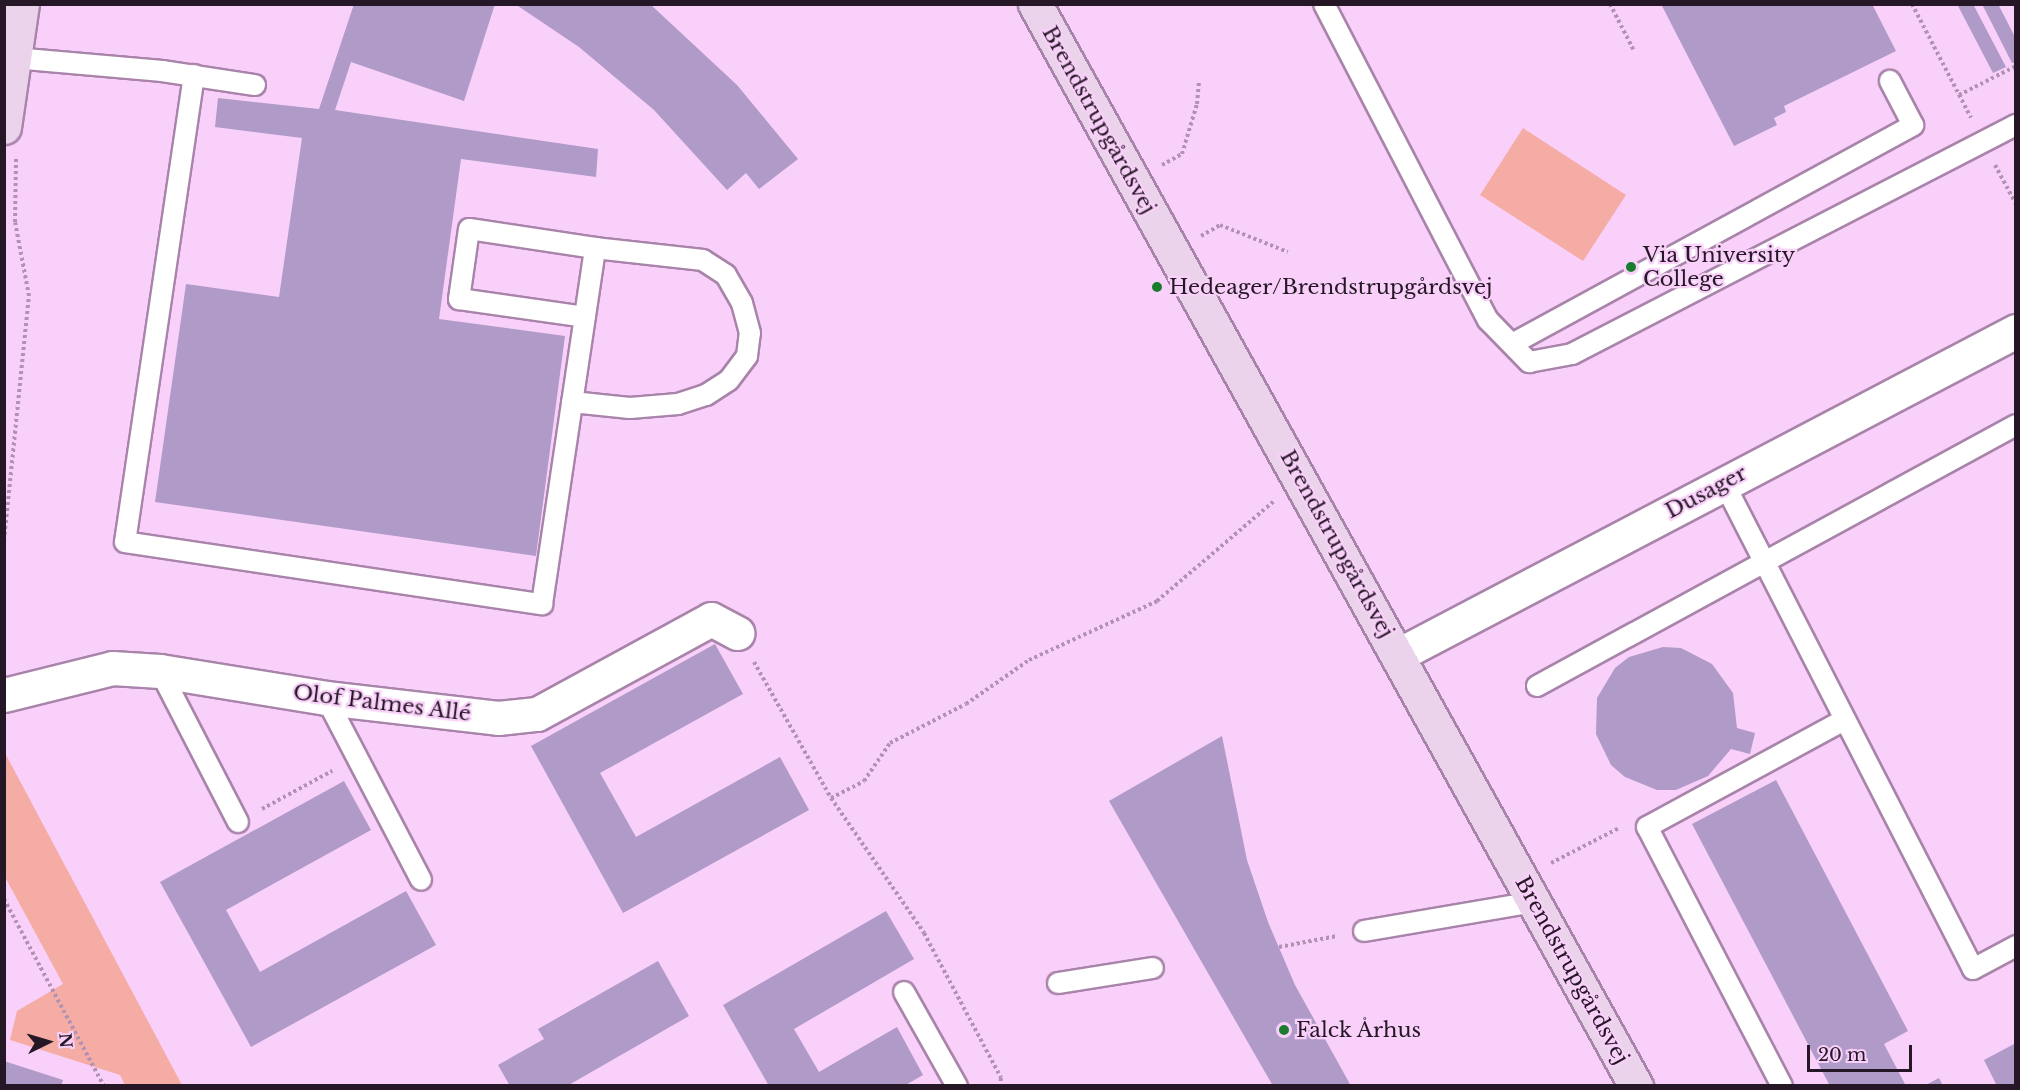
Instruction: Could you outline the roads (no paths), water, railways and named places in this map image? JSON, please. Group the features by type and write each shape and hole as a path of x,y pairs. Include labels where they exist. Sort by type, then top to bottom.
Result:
{"street":[{"path":"11,138 14,58 22,4"},
{"name":"Brendstrupgårdsvej","path":"1035,4 1132,181 1300,477 1636,1086"},
{"name":"Dusager","path":"1398,655 2016,330"},
{"name":"Olof Palmes Allé","path":"4,695 112,668 160,670 326,698 498,718 537,714 711,619 737,633"}],"lane":[{"path":"1324,4 1488,320 1529,363 1572,354 2016,125"},
{"path":"14,58 194,75 255,85"},
{"path":"194,75 125,542 542,604 595,248"},
{"path":"1512,344 1913,125 1890,81"},
{"path":"572,402 630,408 678,404 706,395 729,380 747,356 750,333 742,303 726,275 702,260 595,248 469,229 459,299 585,317"},
{"path":"1537,686 2016,425"},
{"path":"1724,483 1762,563 1973,969 2016,946"},
{"path":"160,670 238,822"},
{"path":"326,698 421,879"},
{"path":"1782,1086 1647,827 1844,720"},
{"path":"1364,931 1528,890"},
{"path":"1058,983 1153,968"},
{"path":"904,992 957,1086"}],"place":[{"name":"Via University College","path":"1631,267"},
{"name":"Hedeager/Brendstrupgårdsvej","path":"1157,287"},
{"name":"Falck Århus","path":"1284,1030"}]}
